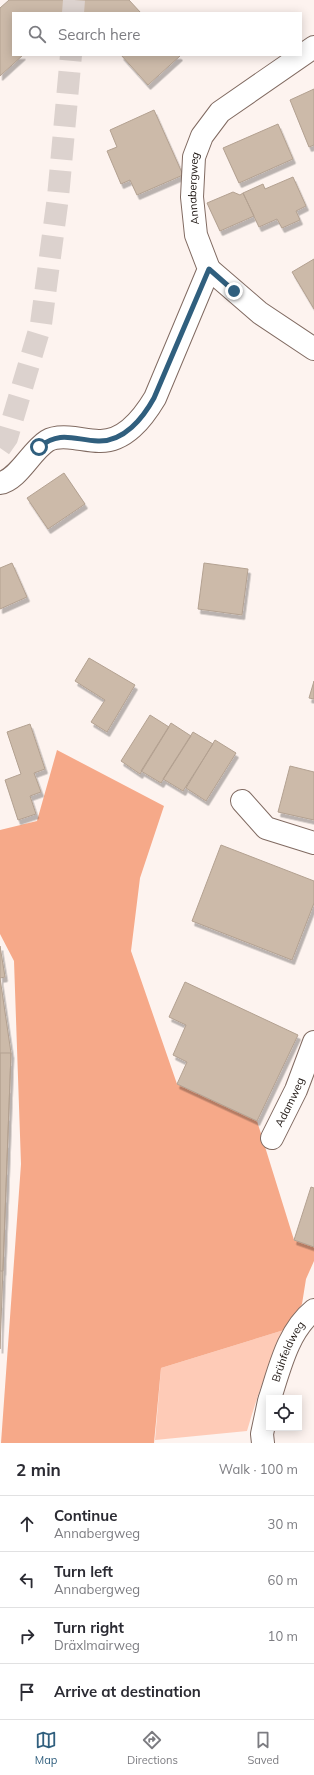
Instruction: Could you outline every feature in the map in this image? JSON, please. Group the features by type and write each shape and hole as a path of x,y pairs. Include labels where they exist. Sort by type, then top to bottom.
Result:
{"street":[{"name":"Annabergweg","path":"302,55 314,47"},
{"name":"Annabergweg","path":"209,269 196,235 192,197 194,157 202,136 220,112 301,56"},
{"path":"0,483 4,482 15,474 32,454 48,440 57,437 100,441 111,439 122,435 146,413 154,398 209,269 260,313 314,349"},
{"path":"242,802 266,828 314,843"},
{"name":"Adamweg","path":"272,1138 296,1090 314,1042"},
{"name":"Brühfeldweg","path":"271,1395 285,1349 306,1316 314,1310"},
{"path":"263,1443 262,1434 266,1415"}],"shaded area":[{"path":"57,750 164,806 140,878 131,951 177,1084 257,1121 294,1240 314,1247 314,1261 306,1279 302,1304 284,1330 161,1368 154,1443 1,1443 21,1164 14,961 0,934 0,830 37,821"},
{"path":"284,1330 273,1355 247,1431 155,1440 161,1368"}],"building":[{"path":"9,0 129,0 140,12 83,12 79,8 74,12 12,12 12,56 22,56 0,76 0,8"},
{"path":"122,56 180,56 148,85"},
{"path":"314,89 314,145 309,147 290,100"},
{"path":"154,110 183,175 137,195 130,180 121,184 107,151 117,147 110,130"},
{"path":"278,124 293,159 239,183 223,148"},
{"path":"293,177 306,206 296,211 300,220 282,228 277,219 259,227 243,193 263,184 265,189"},
{"path":"233,192 240,195 243,193 254,216 220,231 207,203"},
{"path":"314,259 314,309 292,272"},
{"path":"64,473 85,504 48,529 27,498"},
{"path":"12,563 27,597 0,609 0,568"},
{"path":"204,563 248,569 242,615 198,609"},
{"path":"89,658 135,685 107,732 91,722 105,700 75,681"},
{"path":"314,681 314,699 309,698"},
{"path":"150,715 169,727 140,774 121,761"},
{"path":"171,723 191,736 161,783 141,771"},
{"path":"30,724 45,769 34,773 41,792 30,796 36,814 18,820 5,780 21,774 7,732"},
{"path":"193,732 213,744 183,791 163,779"},
{"path":"215,740 236,753 206,801 186,788"},
{"path":"290,766 314,772 314,820 278,812"},
{"path":"221,845 314,881 314,903 292,960 192,921"},
{"path":"0,946 5,977 0,978"},
{"path":"0,978 11,1053 0,1349"},
{"path":"185,982 298,1035 257,1121 177,1084 187,1062 173,1055 186,1025 169,1017"},
{"path":"0,1053 11,1053 3,1271 0,1271"},
{"path":"311,1187 314,1188 314,1247 294,1240"}],"tunnel":[{"path":"73,12 74,0"},
{"path":"0,448 7,438 41,324 58,197 71,56"}],"route":[{"path":"39,447 48,440 57,437 100,441 122,435 146,413 154,398 209,269 234,291"}]}
